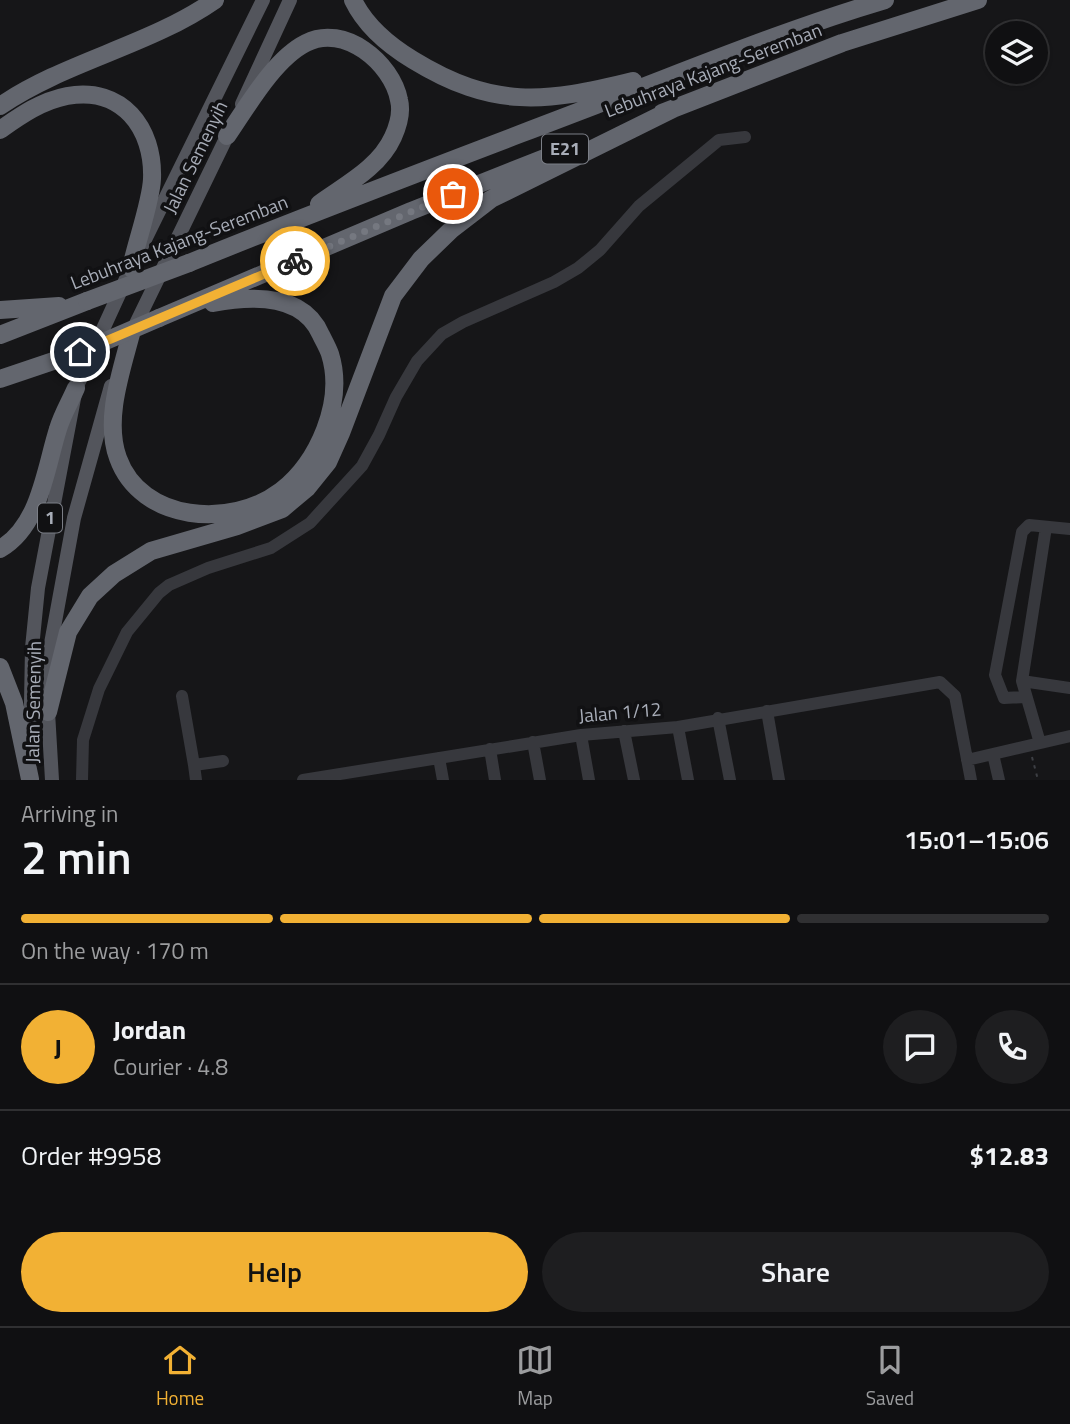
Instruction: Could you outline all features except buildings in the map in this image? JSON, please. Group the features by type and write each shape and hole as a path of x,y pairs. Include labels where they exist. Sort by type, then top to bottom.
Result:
{"highway":[{"path":"0,106 50,79 169,27 215,0"},
{"path":"354,0 370,24 400,52 462,87 498,95 538,99 578,95 704,64"},
{"name":"Lebuhraya Kajang-Seremban","path":"0,335 704,64 885,0"},
{"name":"Lebuhraya Kajang-Seremban","path":"0,379 80,352 496,176 842,43 978,0"},
{"path":"227,136 271,75 307,42 322,38 340,40 358,46 376,60 386,72 400,101 398,121 392,139 376,162 361,175 302,217"},
{"path":"0,130 31,108 67,96 92,96 116,103 135,118 147,137 152,158 152,182 131,268"},
{"path":"48,712 68,632 90,596 114,574 151,551 237,526 282,509 307,488 328,462 341,433 393,296 428,252 452,229 491,199 673,109"},
{"path":"131,334 113,403 117,458 129,479 153,502 186,513 219,514 250,508 280,492 307,466 327,425 334,389 331,355 319,329 305,314 288,304 258,297 180,310"},
{"path":"0,310 79,304"},
{"path":"0,549 13,542 26,526 60,424 76,388"},
{"path":"0,667 14,703 30,780"}],"main road":[{"name":"Jalan Semenyih","path":"30,780 32,648 38,588 76,388 131,268 262,0"},
{"name":"Jalan Semenyih","path":"52,780 48,712 51,649 74,518 108,397 131,334 290,0"}],"street":[{"path":"82,780 83,740 99,689 127,632 159,593 169,585 208,568 271,548 310,523 362,466 417,361 442,334 554,282 578,268 600,250 639,206 719,139 745,137"},
{"path":"1026,697 1004,698 995,675 1022,532 1029,525 1070,529"},
{"path":"1035,744 1022,681 1046,527"},
{"path":"1022,681 1070,688"},
{"name":"Jalan 1/12","path":"303,780 344,777 392,765 581,734 678,727 940,682 955,696 967,761"},
{"path":"182,696 196,780"},
{"path":"766,711 779,780"},
{"path":"719,719 730,780"},
{"path":"678,727 688,780"},
{"path":"624,731 634,780"},
{"path":"581,734 589,780"},
{"path":"971,780 967,761 1070,736"},
{"path":"533,743 540,780"},
{"path":"490,749 495,780"},
{"path":"993,754 999,780"},
{"path":"439,758 443,780"},
{"path":"194,765 223,761"},
{"path":"392,765 395,780"}],"path":[{"path":"1035,744 1038,780"}],"way so far":[{"path":"295,261 453,194"}],"route":[{"path":"80,352 295,261"}]}
